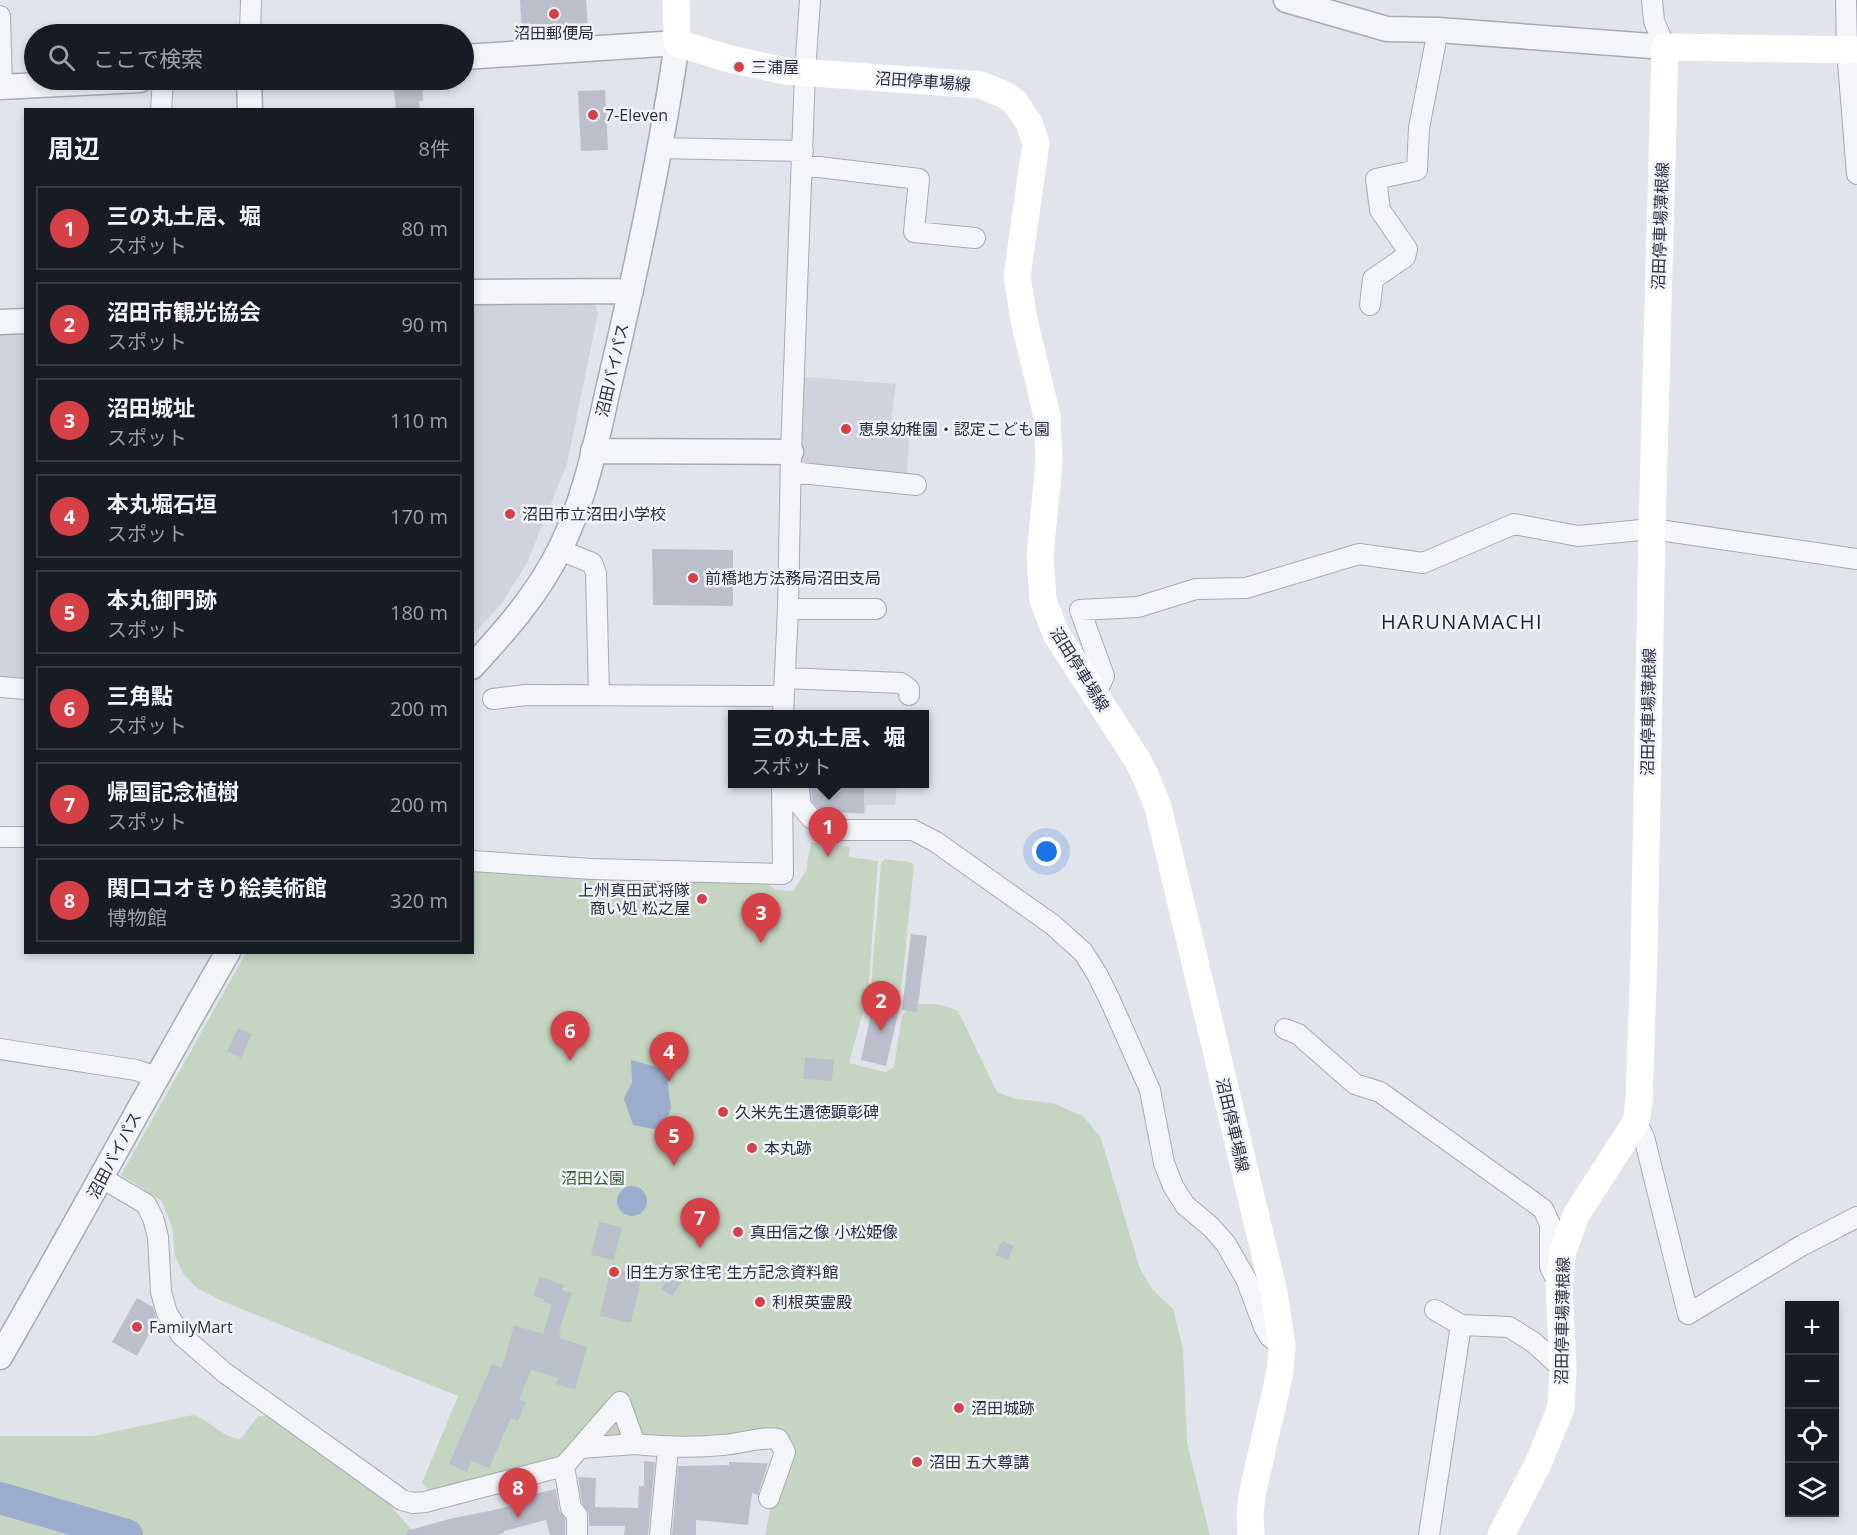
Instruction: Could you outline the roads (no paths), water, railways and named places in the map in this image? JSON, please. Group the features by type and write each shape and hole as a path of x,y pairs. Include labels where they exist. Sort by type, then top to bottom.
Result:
{"main road":[{"path":"676,0 677,43"},
{"name":"沼田停車場線","path":"677,43 785,71 981,85 1005,94 1015,102 1029,123 1036,143 1017,276 1024,320 1047,416 1049,464 1040,555 1042,600 1056,634 1096,694 1146,777 1158,807 1274,1293 1282,1346 1280,1372 1252,1495 1251,1535"},
{"path":"1665,47 1852,50"},
{"name":"沼田停車場薄根線","path":"1502,1535 1538,1464 1560,1408 1563,1369 1559,1285 1563,1251 1576,1215 1636,1122 1639,1100 1665,47"}],"street":[{"path":"250,24 251,0"},
{"path":"784,696 805,73 810,0"},
{"path":"1286,0 1387,29 1438,30 1665,47 1654,21 1652,0"},
{"path":"1846,0 1852,50 1857,174"},
{"path":"0,16 1,87 24,86"},
{"path":"1370,304 1373,279 1405,257 1407,249 1380,210 1376,179 1417,170 1419,128 1438,30"},
{"path":"474,56 677,43"},
{"name":"沼田バイパス","path":"474,664 507,630 530,601 560,550 582,499 631,291 677,43"},
{"path":"161,108 162,90"},
{"path":"249,90 250,108"},
{"path":"659,148 802,158 919,179 914,232 975,238"},
{"path":"474,292 631,291"},
{"path":"0,322 24,321"},
{"path":"593,451 791,462 916,485"},
{"path":"1096,694 1104,676 1080,610 1138,607 1196,589 1246,588 1359,554 1423,563 1514,524 1578,536 1652,529 1857,559"},
{"path":"560,550 592,563 596,573 599,695"},
{"path":"788,609 876,609"},
{"path":"493,699 526,695 784,696 900,683 909,689 909,695"},
{"path":"0,687 24,689"},
{"path":"474,861 592,869 783,874 782,788"},
{"path":"799,788 801,806 811,818 824,826 840,830 913,830 936,842 1053,925 1083,952 1110,1000 1149,1090 1164,1163 1173,1186 1185,1205 1227,1244 1246,1279 1264,1327 1269,1336 1282,1346"},
{"path":"0,837 24,837"},
{"name":"沼田バイパス","path":"0,1357 227,954"},
{"path":"1285,1029 1298,1034 1355,1084 1380,1092 1543,1209 1550,1224 1550,1267 1559,1285"},
{"path":"0,1049 136,1070 156,1077"},
{"path":"1636,1122 1644,1137 1688,1314 1801,1246 1857,1217"},
{"path":"102,1178 146,1204 158,1237 161,1292 167,1313 181,1335 225,1373 392,1494 412,1503 425,1502 564,1466 620,1402 635,1444"},
{"path":"1435,1310 1461,1325 1509,1327 1533,1342 1563,1369"},
{"path":"1429,1535 1461,1325"},
{"path":"582,1448 635,1444 668,1448 778,1439 784,1452 769,1498"},
{"path":"660,1535 668,1448"},
{"path":"564,1466 571,1508 577,1515 578,1535"}],"water":[{"path":"631,1060 666,1070 671,1108 663,1131 633,1125 624,1099 632,1082"},
{"path":"632,1186 643,1190 647,1201 643,1212 632,1216 621,1212 617,1201 621,1190"}],"waterway":[{"path":"0,1498 127,1535"}],"place":[{"name":"沼田郵便局","path":"554,14"},
{"name":"三浦屋","path":"739,67"},
{"name":"7-Eleven","path":"593,115"},
{"name":"恵泉幼稚園・認定こども園","path":"846,429"},
{"name":"沼田市立沼田小学校","path":"510,514"},
{"name":"前橋地方法務局沼田支局","path":"693,578"},
{"name":"三の丸土居、堀","path":"828,857"},
{"name":"上州真田武将隊 商い処 松之屋","path":"702,899"},
{"name":"沼田城址","path":"761,943"},
{"name":"沼田市観光協会","path":"881,1031"},
{"name":"三角點","path":"570,1061"},
{"name":"本丸堀石垣","path":"669,1082"},
{"name":"久米先生遺徳顕彰碑","path":"723,1112"},
{"name":"本丸跡","path":"752,1148"},
{"name":"本丸御門跡","path":"674,1166"},
{"name":"真田信之像 小松姫像","path":"738,1232"},
{"name":"帰国記念植樹","path":"700,1248"},
{"name":"旧生方家住宅 生方記念資料館","path":"614,1272"},
{"name":"利根英霊殿","path":"760,1302"},
{"name":"FamilyMart","path":"137,1327"},
{"name":"沼田城跡","path":"959,1408"},
{"name":"沼田 五大尊講","path":"917,1462"},
{"name":"関口コオきり絵美術館","path":"518,1518"}],"district":[{"name":"HARUNAMACHI","path":"1462,622"}],"park label":[{"name":"沼田公園","path":"593,1178"}]}
